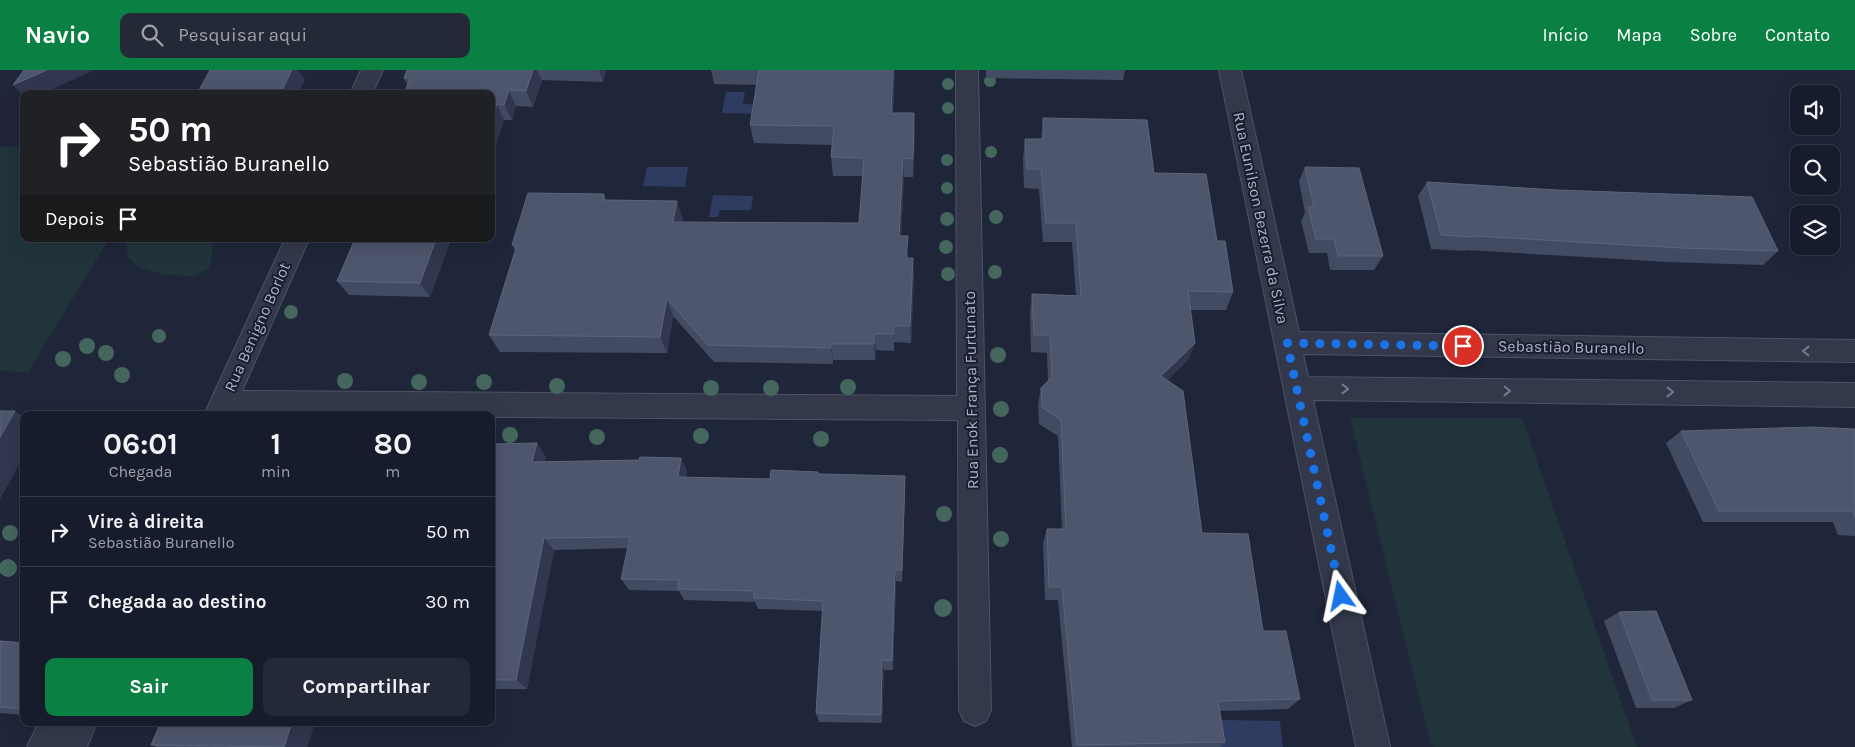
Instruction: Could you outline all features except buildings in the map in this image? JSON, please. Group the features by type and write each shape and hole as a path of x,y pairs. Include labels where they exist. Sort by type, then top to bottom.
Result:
{"street":[{"path":"363,90 372,70"},
{"name":"Rua Enok França Furtunato","path":"966,70 975,710"},
{"name":"Rua Eunilson Bezerra da Silva","path":"1230,70 1373,747"},
{"name":"Rua Benigno Borlot","path":"220,409 295,242"},
{"name":"Sebastião Buranello","path":"1287,343 1855,352"},
{"path":"1296,388 1855,395"},
{"path":"220,409 972,408"},
{"path":"44,747 55,726"},
{"path":"70,747 80,726"},
{"path":"83,726 89,747"}],"shaded area":[{"path":"0,147 20,147 20,242 107,242 28,372 0,371"},
{"path":"126,242 213,242 212,257 208,269 196,276 166,275 138,267 128,257"},
{"path":"1350,418 1522,418 1637,747 1436,747 1431,744"}],"water":[{"path":"726,92 745,92 743,104 771,105 769,114 722,113"},
{"path":"647,167 688,167 685,187 643,186"},
{"path":"713,195 753,196 751,210 720,210 718,217 709,217"},
{"path":"1221,720 1280,721 1283,747 1218,747 1223,735"}],"route":[{"path":"1341,596 1287,343 1463,346"}]}
